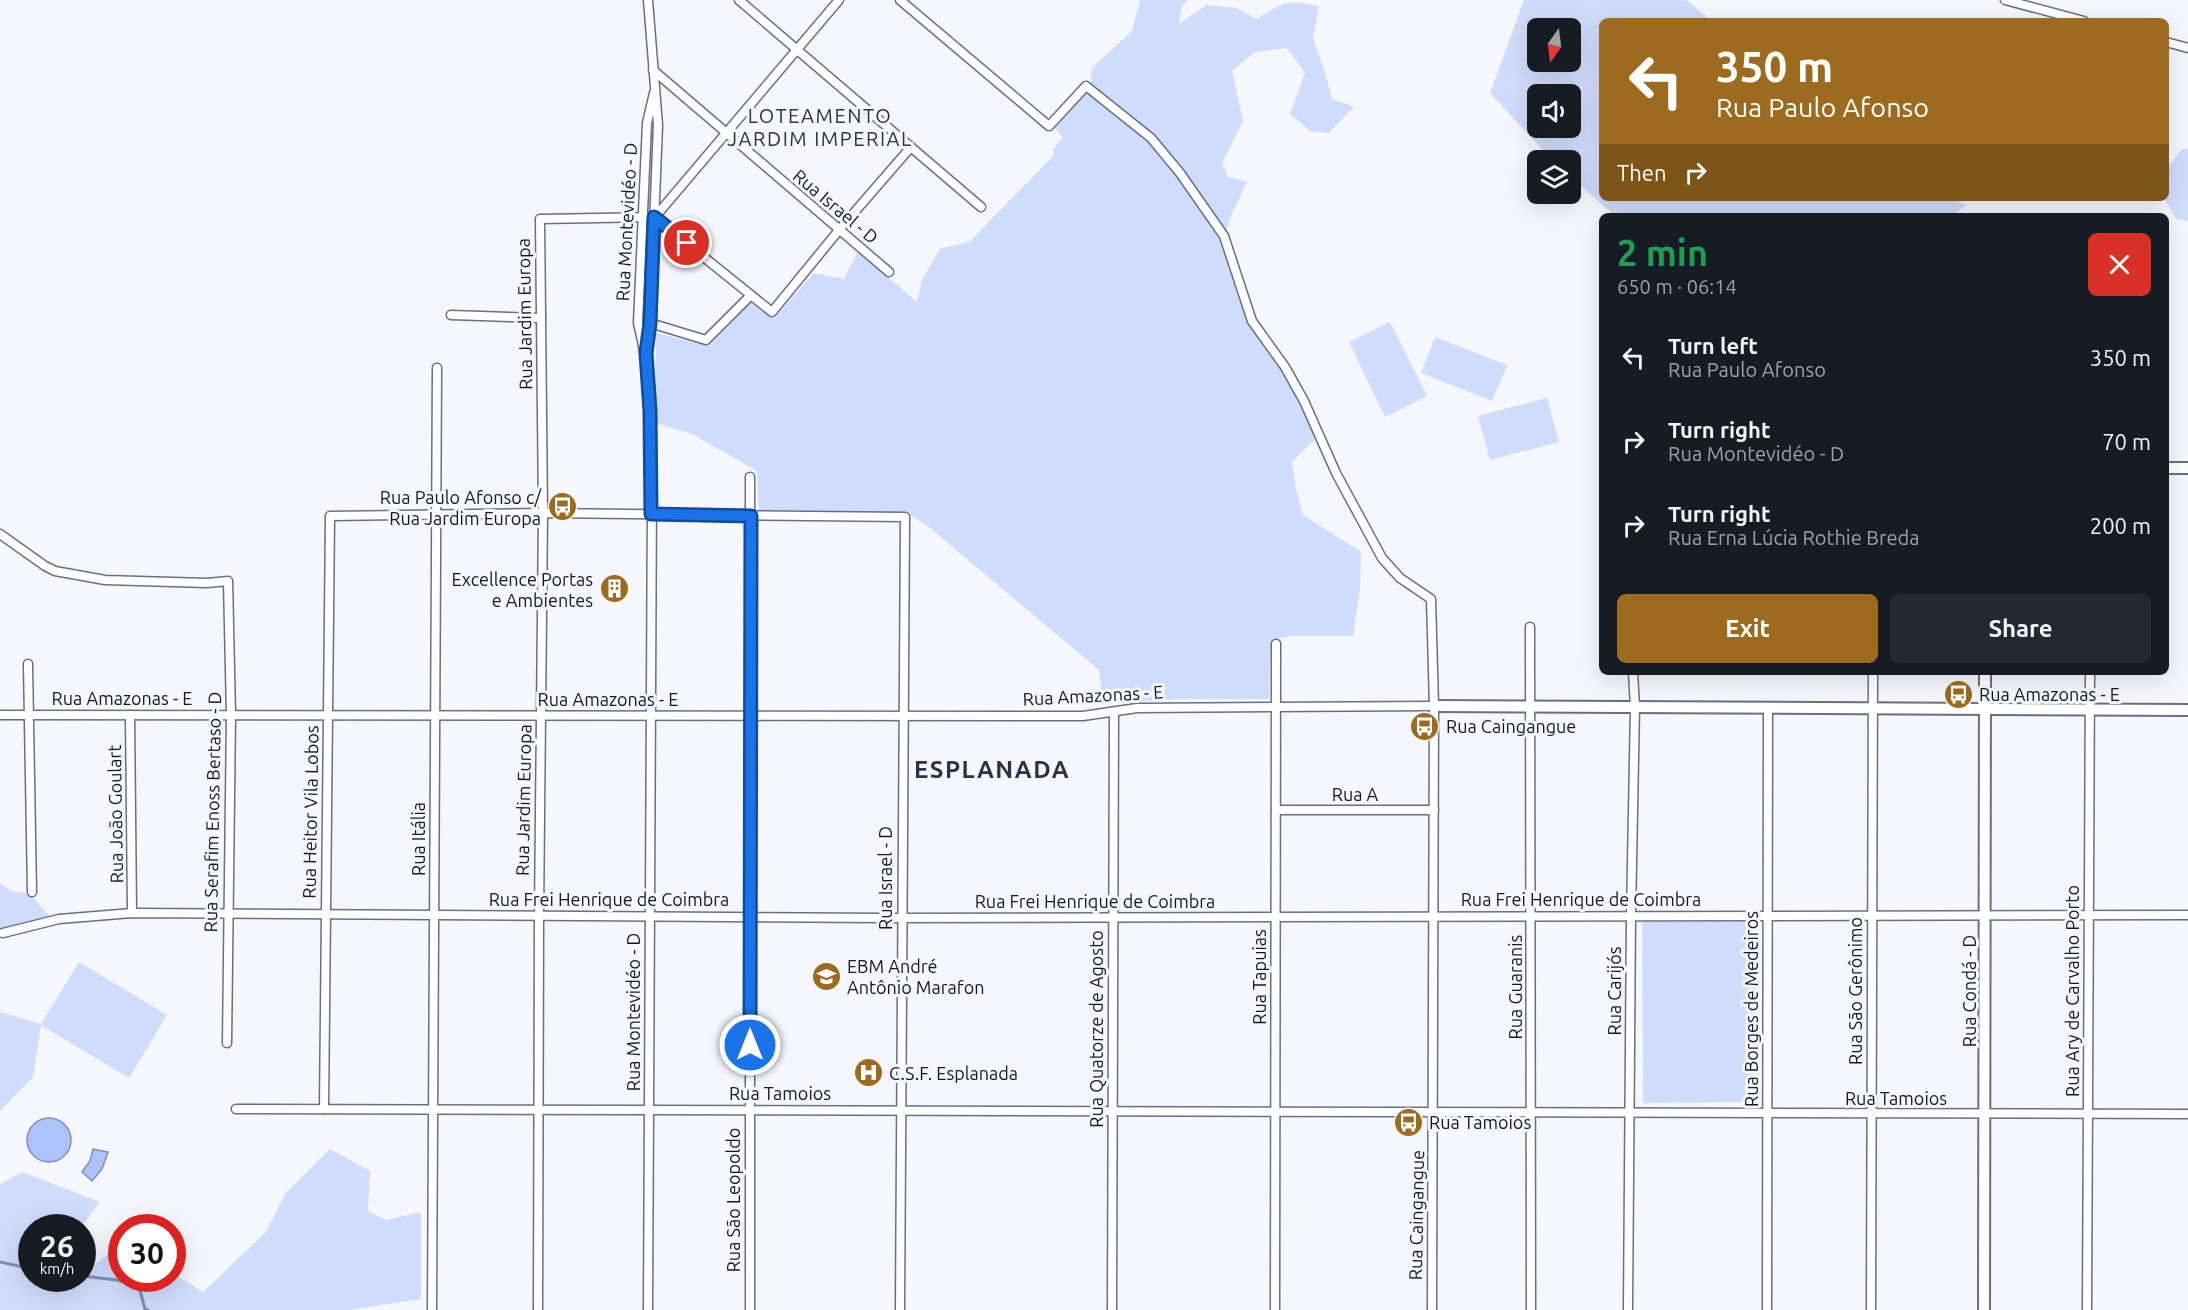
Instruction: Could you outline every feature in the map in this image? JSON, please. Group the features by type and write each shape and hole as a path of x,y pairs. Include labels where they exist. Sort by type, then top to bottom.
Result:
{"street":[{"name":"Rua Montevidéo - D","path":"646,353 650,323 658,125 648,0"},
{"path":"739,0 981,207"},
{"path":"654,217 839,0"},
{"name":"Rua Caingangue","path":"900,0 1049,126 1086,86 1151,138 1180,173 1224,236 1252,321 1285,367 1304,400 1336,473 1382,558 1400,578 1431,599 1434,706 1432,1310"},
{"path":"2004,0 2073,18"},
{"path":"2169,43 2188,48"},
{"name":"Rua Israel - D","path":"652,70 889,272"},
{"name":"Rua Montevidéo - D","path":"648,1310 650,411 646,353 638,323 647,123 654,93"},
{"path":"644,217 654,217 772,312 911,147"},
{"path":"645,162 657,162"},
{"name":"Rua Jardim Europa","path":"538,1310 543,513 540,219 644,217"},
{"path":"650,323 706,340 751,295"},
{"path":"451,315 541,318"},
{"name":"Rua Itália","path":"432,1310 437,368"},
{"path":"2169,468 2188,468"},
{"name":"Rua São Leopoldo","path":"750,477 750,1310"},
{"path":"435,514 751,516"},
{"name":"Rua Heitor Vila Lobos","path":"324,1109 330,516 435,514"},
{"name":"Rua Israel - D","path":"751,516 905,517 900,1310"},
{"name":"Rua Serafim Enoss Bertaso - D","path":"0,534 45,566 56,571 105,580 207,583 228,581 231,715 227,1043"},
{"name":"Rua Guaranis","path":"1530,627 1532,1310"},
{"name":"Rua Tapuias","path":"1275,1310 1276,644"},
{"path":"28,664 32,892"},
{"name":"Rua Carijós","path":"1628,1310 1635,707 1633,675"},
{"name":"Rua São Gerônimo","path":"1871,1310 1873,675"},
{"name":"Rua Condá - D","path":"1984,1310 1985,675"},
{"name":"Rua Ary de Carvalho Porto","path":"2087,1310 2090,675"},
{"name":"Rua Amazonas - E","path":"0,715 1083,716 1137,708 1434,706 2188,710"},
{"name":"Rua Borges de Medeiros","path":"1767,1310 1768,708"},
{"name":"Rua Quatorze de Agosto","path":"1112,1310 1114,712"},
{"name":"Rua João Goulart","path":"130,715 132,913"},
{"name":"Rua A","path":"1276,810 1434,810"},
{"name":"Rua Frei Henrique de Coimbra","path":"3,933 59,919 132,913 902,918 2188,915"},
{"name":"Rua Tamoios","path":"236,1109 2188,1114"}],"shaded area":[{"path":"1140,0 1188,0 1182,6 1179,24 1207,5 1236,8 1257,19 1286,3 1319,6 1313,39 1332,99 1354,107 1329,133 1310,131 1290,114 1305,73 1287,48 1255,52 1232,71 1243,121 1222,163 1228,177 1247,182 1224,236 1252,321 1285,367 1318,436 1292,462 1303,515 1361,552 1360,588 1353,636 1290,636 1272,640 1269,699 1183,699 1103,703 1099,670 924,523 905,513 759,510 757,471 692,434 655,423 656,333 709,346 752,301 774,319 814,273 844,279 858,251 917,302 922,280 940,249 969,242 1054,155 1053,150 1063,137 1054,127 1090,89 1092,68 1132,31"},
{"path":"1524,0 1687,0 1708,18 1599,18 1599,201 1956,201 1966,205 1957,213 1612,213 1581,186 1581,150 1543,150 1532,138 1581,138 1581,84 1527,84 1527,133 1490,93"},
{"path":"2188,148 2188,221 2176,219 2166,201 2169,201 2169,165 2181,150"},
{"path":"1390,322 1427,396 1385,417 1349,342"},
{"path":"1435,337 1507,365 1492,401 1421,373"},
{"path":"1547,398 1559,442 1490,460 1478,416"},
{"path":"0,883 11,891 30,894 50,917 0,931"},
{"path":"1642,922 1757,922 1758,1102 1643,1103"},
{"path":"79,962 167,1015 129,1078 41,1025 33,1077 0,1111 0,1012 41,1024"},
{"path":"330,1149 370,1171 368,1211 386,1220 421,1212 421,1299 349,1310 0,1310 0,1184 22,1172 100,1202 91,1214 18,1214 18,1292 96,1292 96,1264 108,1254 108,1292 186,1292 186,1281 203,1292 265,1233 286,1193"}],"water":[{"path":"49,1118 58,1119 65,1124 70,1131 70,1149 65,1156 58,1161 49,1162 40,1161 33,1156 28,1149 27,1140 28,1131 33,1124 40,1119"},
{"path":"93,1149 108,1152 102,1169 92,1181 82,1172 90,1161"}],"waterway":[{"path":"0,1262 18,1266"},
{"path":"96,1278 117,1280 139,1287 145,1309 148,1310"}],"place":[{"name":"Rua Paulo Afonso c/ Rua Jardim Europa","path":"562,507"},
{"name":"Excellence Portas e Ambientes","path":"614,589"},
{"name":"Rua Amazonas - E","path":"1958,694"},
{"name":"Rua Caingangue","path":"1425,726"},
{"name":"EBM André Antônio Marafon","path":"826,976"},
{"name":"C.S.F. Esplanada","path":"868,1073"},
{"name":"Rua Tamoios","path":"1408,1122"}],"district":[{"name":"LOTEAMENTO JARDIM IMPERIAL","path":"820,126"},
{"name":"ESPLANADA","path":"992,769"}],"route":[{"path":"687,243 654,217 650,323 646,353 650,411 651,514 751,516 750,1045"}]}
